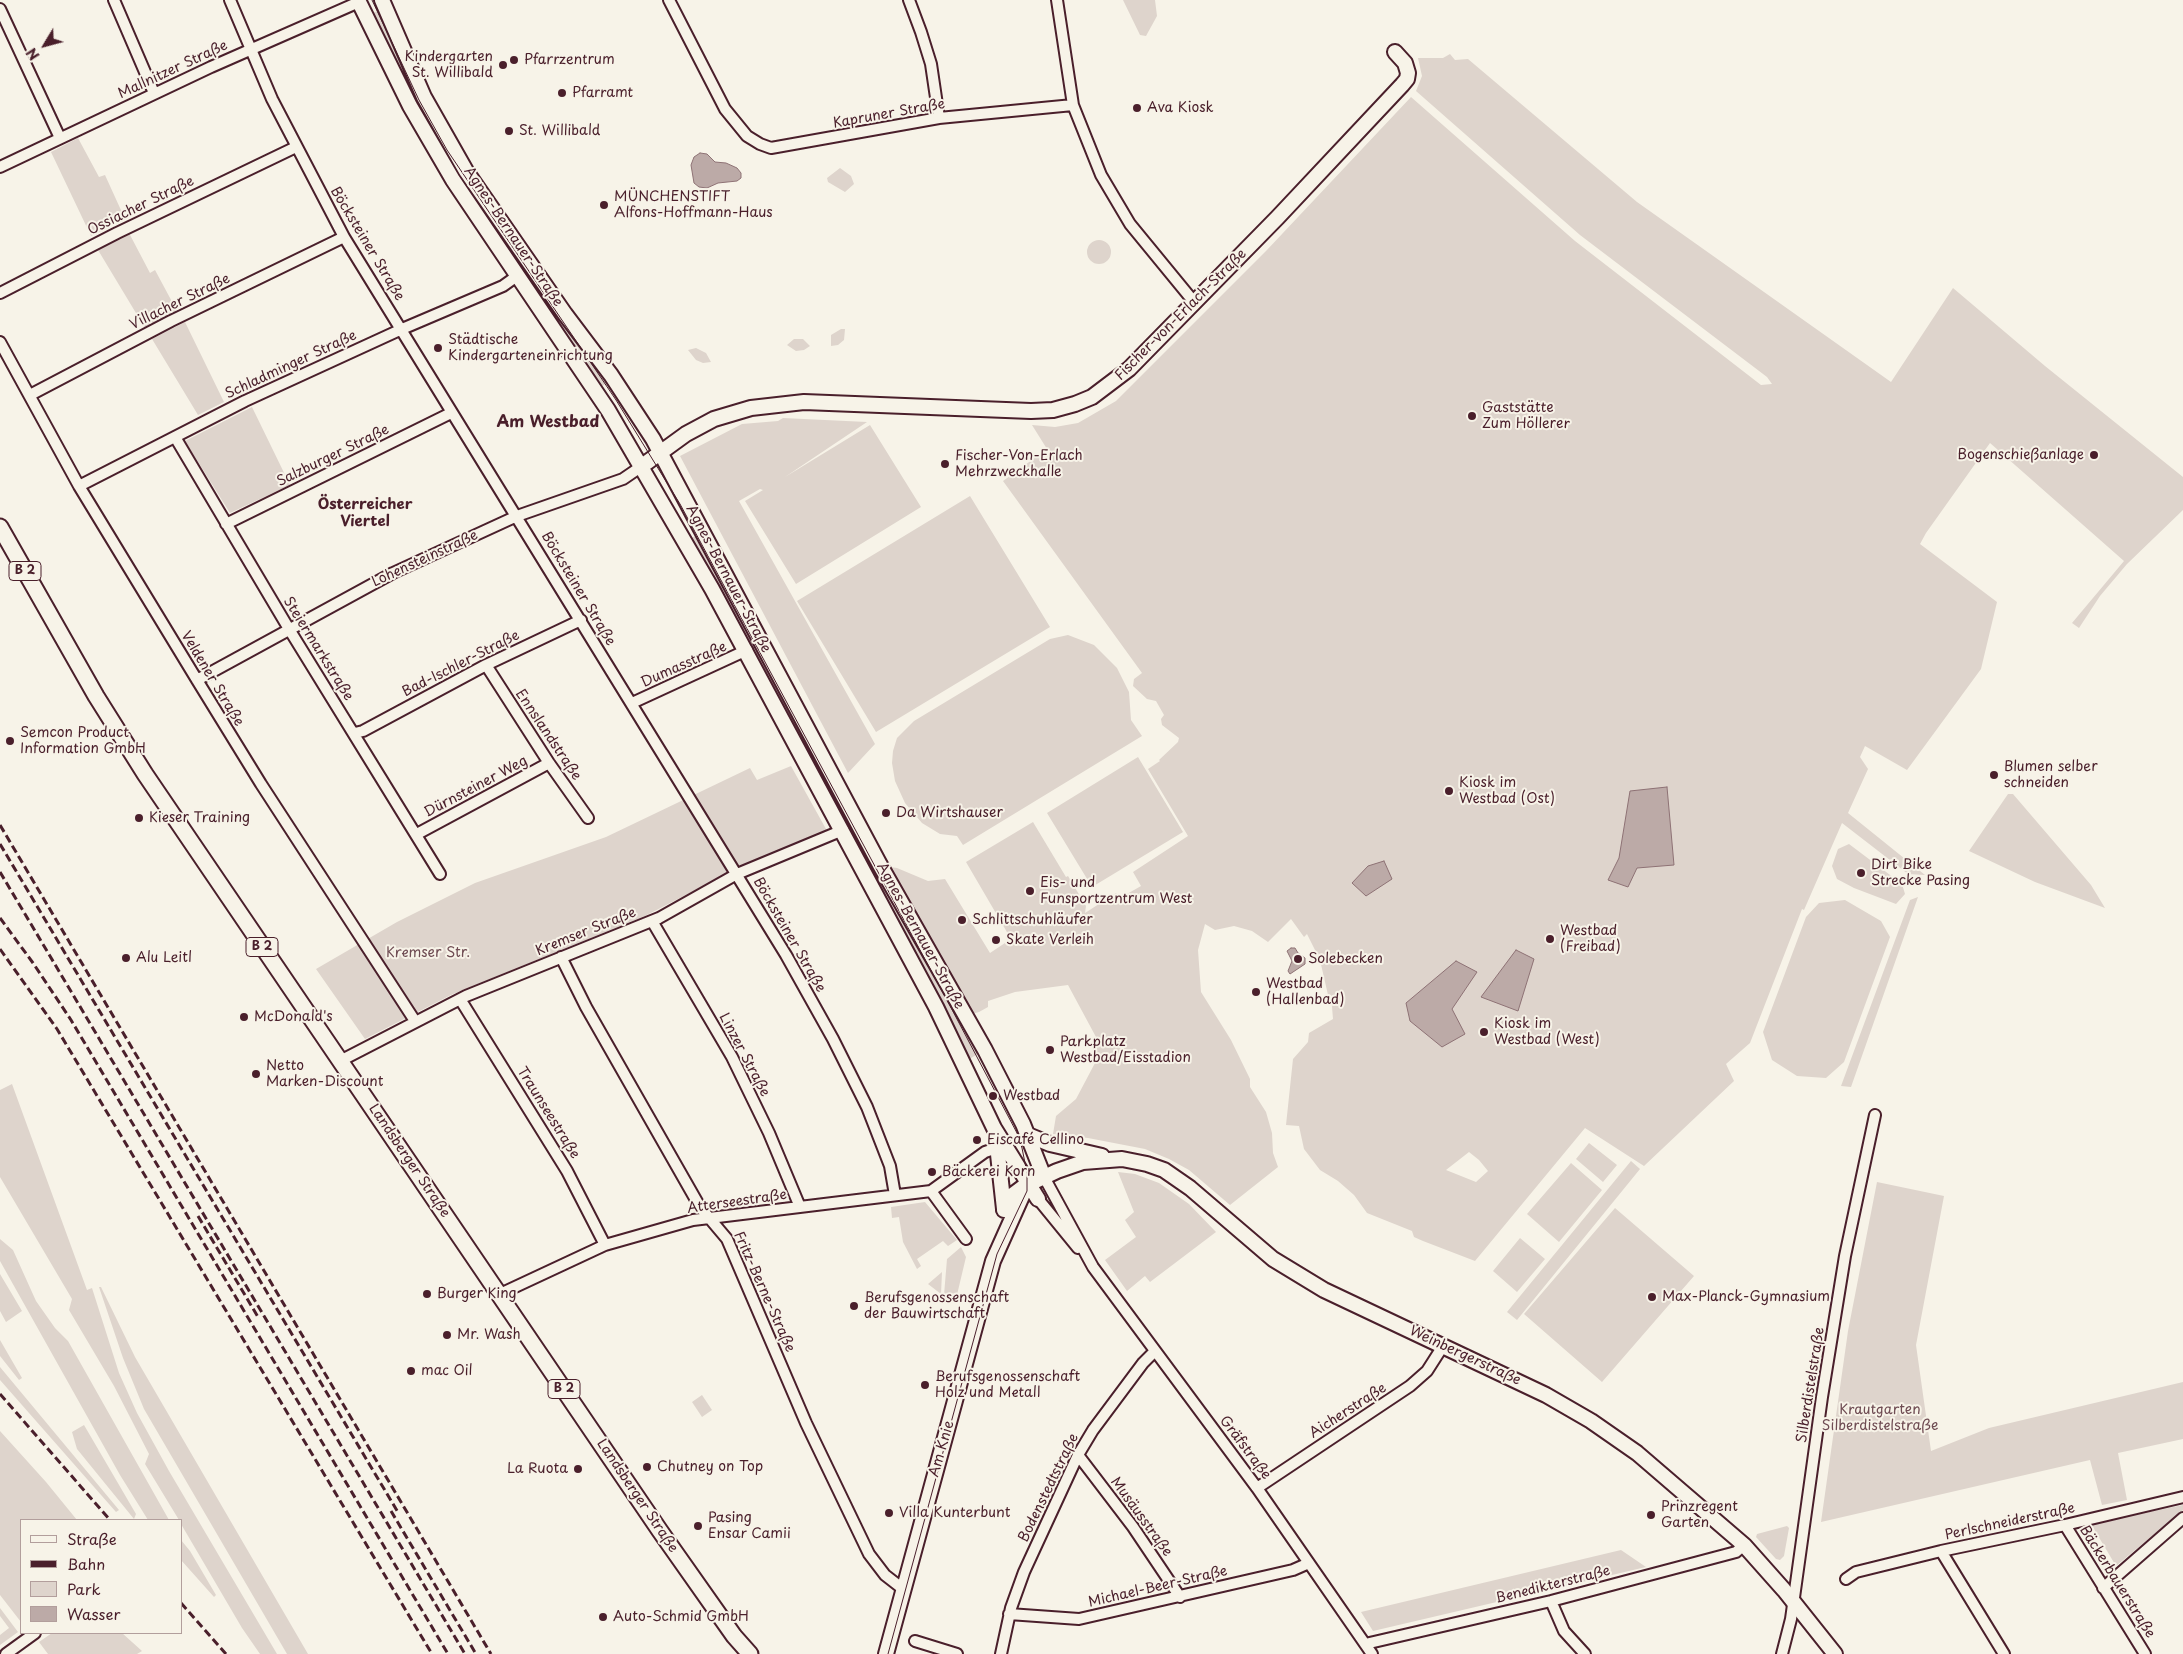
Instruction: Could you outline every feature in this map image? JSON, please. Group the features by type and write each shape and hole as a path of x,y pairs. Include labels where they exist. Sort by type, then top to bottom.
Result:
{"main road":[{"name":"Agnes-Bernauer-Straße","path":"382,0 424,97 466,171 565,314 610,375 660,453 880,866 985,1050 1028,1135 1044,1177"},
{"name":"Agnes-Bernauer-Straße","path":"359,1 423,131 453,180 608,410 642,466 746,650 843,830 936,1007 994,1128 1038,1199"},
{"name":"Fischer-von-Erlach-Straße","path":"660,453 686,434 714,419 751,408 786,403 1030,411 1053,410 1075,404 1109,386 1129,369 1278,217 1407,78 1408,73 1405,63 1395,52"},
{"name":"Lohensteinstraße","path":"642,466 660,453"},
{"name":"Landsberger Straße","path":"0,527 92,688 144,774 660,1531 734,1636 744,1654"},
{"name":"Agnes-Bernauer-Straße","path":"994,1128 1002,1180"},
{"path":"1028,1135 1050,1144 1112,1158"},
{"name":"Weinbergerstraße","path":"1004,1210 1011,1196 1025,1180 1044,1177 1083,1162 1112,1158 1147,1164 1177,1178 1273,1259 1324,1290 1546,1395 1607,1432 1660,1472 1744,1545 1793,1601 1835,1654"},
{"path":"1038,1199 1044,1177"},
{"name":"Am Knie","path":"1000,1245 1004,1210 1002,1180"},
{"name":"Am Knie","path":"886,1654 993,1261 1025,1180"},
{"name":"Landsberger Straße","path":"734,1636 750,1654"}],"street":[{"path":"114,0 154,94"},
{"name":"Böcksteiner Straße","path":"230,0 250,49 296,147 344,237 402,329 451,413 518,516 786,955 864,1100 890,1166 895,1194"},
{"name":"Kapruner Straße","path":"669,0 725,109 747,136 771,148 939,118 1073,105"},
{"path":"909,0 922,32 931,64 939,118"},
{"path":"1058,0 1073,105 1093,159 1130,224 1194,302"},
{"name":"Mallnitzer Straße","path":"0,167 250,49 359,1"},
{"path":"0,9 60,138"},
{"name":"Ossiacher Straße","path":"0,293 117,233 296,147"},
{"name":"Villacher Straße","path":"30,395 170,321 344,237"},
{"name":"Schladminger Straße","path":"79,486 263,393 402,329 503,286 517,276"},
{"name":"Veldener Straße","path":"0,342 79,486 197,680 261,784 415,1021"},
{"name":"Salzburger Straße","path":"226,524 451,413"},
{"name":"Steiermarkstraße","path":"175,437 289,628 440,874"},
{"name":"Lohensteinstraße","path":"197,680 289,628 393,573 518,516 623,479 642,466"},
{"name":"Bad-Ischler-Straße","path":"355,734 486,665 581,620"},
{"name":"Dumasstraße","path":"632,703 746,650"},
{"name":"Ennslandstraße","path":"486,665 549,763 588,818"},
{"name":"Dürnsteiner Weg","path":"417,834 549,763"},
{"name":"Kremser Straße","path":"340,1061 460,999 652,921 737,874 843,830"},
{"name":"Linzer Straße","path":"652,921 732,1056 769,1133 800,1207"},
{"name":"Fritz-Berne-Straße","path":"561,957 586,1007 700,1207 727,1238 806,1423 869,1554 885,1574 903,1589"},
{"name":"Traunseestraße","path":"460,999 567,1171 605,1246"},
{"name":"Silberdistelstraße","path":"1782,1654 1793,1601 1822,1397 1845,1256 1875,1114"},
{"path":"966,1239 931,1191 985,1152 997,1148"},
{"name":"Gräfstraße","path":"1044,1177 1090,1262"},
{"name":"Atterseestraße","path":"500,1294 605,1246 693,1220 931,1191"},
{"name":"Gräfstraße","path":"1038,1199 1090,1262 1257,1488 1372,1654"},
{"name":"Aicherstraße","path":"1257,1488 1410,1386 1427,1371 1443,1346"},
{"name":"Bodenstedtstraße","path":"1001,1654 1009,1614 1024,1572 1078,1455 1093,1430 1143,1364 1156,1351"},
{"name":"Musäusstraße","path":"1078,1455 1133,1527 1180,1596"},
{"name":"Perlschneiderstraße","path":"1846,1580 1856,1572 1940,1550 2065,1525 2183,1497"},
{"path":"2103,1588 2183,1518"},
{"name":"Bäckerbauerstraße","path":"2065,1525 2145,1654"},
{"name":"Benedikterstraße","path":"1365,1644 1551,1601 1736,1552 1744,1545"},
{"path":"1940,1550 2004,1654"},
{"name":"Michael-Beer-Straße","path":"1009,1614 1079,1619 1293,1570 1309,1563"},
{"path":"1551,1601 1564,1631 1585,1654"},
{"path":"6,1654 34,1634"},
{"path":"915,1641 956,1654"}],"green space":[{"path":"1123,0 1155,0 1157,16 1146,36 1140,35"},
{"path":"382,9 431,118 611,380 601,387 637,444 635,445 447,165 368,15"},
{"path":"1450,54 1455,60 1468,59 1637,202 1891,382 1953,288 2045,366 2183,477 2183,510 2127,564 2100,596 2079,628 2072,623 2124,561 1990,443 1920,544 1997,602 1981,669 1907,770 1865,746 1860,757 1868,769 1848,813 1925,875 1908,874 1842,823 1804,910 1802,909 1750,1043 1726,1064 1734,1081 1644,1166 1585,1128 1475,1261 1414,1237 1412,1231 1367,1213 1354,1195 1338,1181 1320,1170 1304,1149 1299,1126 1286,1125 1293,1059 1308,1042 1309,1033 1333,1019 1331,995 1328,995 1320,960 1307,934 1304,937 1291,919 1268,942 1252,931 1234,926 1215,930 1205,924 1198,950 1201,992 1231,1040 1250,1079 1250,1087 1266,1112 1272,1133 1273,1153 1278,1167 1230,1205 1189,1170 1145,1149 1088,1138 1053,1134 1056,1116 1076,1099 1095,1063 1096,1037 1068,985 1015,992 988,1001 988,1007 968,1015 883,866 897,868 928,881 945,879 990,953 1011,939 966,862 1033,822 1086,906 1085,913 1116,893 1120,898 1141,886 1133,872 1188,836 1148,769 1160,761 1178,742 1179,738 1162,725 1161,719 1164,715 1156,701 1147,699 1133,686 1134,679 1142,673 1003,481 1047,449 1032,425 1055,427 1078,423 1116,401 1266,251 1411,97 1575,241 1761,385 1772,384 1767,377 1580,235 1416,91 1422,76 1418,58 1443,58","holes":["1469,1152 1488,1171 1476,1182 1446,1170"]},
{"path":"78,138 99,177 105,175 125,219 91,236 51,152"},
{"path":"840,168 851,176 854,184 845,192 828,182 827,178"},
{"path":"129,233 150,273 155,270 177,311 145,328 98,250"},
{"path":"1099,240 1107,244 1111,252 1107,260 1099,264 1091,260 1087,252 1091,244"},
{"path":"185,322 224,402 198,415 152,339"},
{"path":"841,329 845,329 844,340 838,345 831,346 831,335"},
{"path":"794,339 803,339 810,346 804,350 796,351 787,345"},
{"path":"696,348 706,353 711,362 703,363 696,360 688,350"},
{"path":"252,407 290,485 230,513 185,441"},
{"path":"783,418 867,422 785,477 870,425 921,507 796,584 745,501 763,490 760,489 739,501 875,744 848,773 680,456 742,424 778,421"},
{"path":"970,496 1050,627 876,732 797,601"},
{"path":"699,534 981,1052 966,1061 688,540"},
{"path":"1068,635 1094,645 1117,668 1129,692 1131,720 1142,736 963,845 957,836 940,834 922,823 905,803 895,781 892,763 897,738 914,721 1050,639"},
{"path":"1138,757 1183,832 1092,887 1047,813"},
{"name":"Kremser Str.","path":"791,766 826,829 825,833 734,870 645,916 453,994 365,1039 316,969 397,922 475,883 606,837 750,768 757,780"},
{"path":"2008,794 2013,794 2091,885 2105,908 2035,882 1969,851"},
{"name":"Dirt Bike Strecke Pasing","path":"1849,844 1902,884 1905,894 1896,904 1854,888 1837,879 1832,866 1838,849"},
{"path":"1918,897 1851,1087 1841,1086 1910,900"},
{"path":"1845,900 1881,921 1890,937 1844,1062 1826,1078 1797,1076 1772,1060 1763,1032 1806,917 1819,903"},
{"path":"12,1084 87,1290 92,1288 119,1373 137,1413 277,1654 260,1654 242,1628 182,1526 182,1519 178,1519 145,1464 149,1454 114,1386 69,1310 72,1299 0,1177 0,1090"},
{"path":"1589,1143 1617,1165 1603,1182 1576,1159"},
{"path":"1631,1161 1640,1169 1517,1320 1507,1312"},
{"path":"1571,1163 1602,1190 1559,1242 1527,1214"},
{"path":"1118,1172 1135,1174 1159,1183 1189,1204 1216,1232 1150,1282 1145,1276 1127,1291 1105,1260 1136,1237 1125,1220 1134,1212"},
{"name":"Krautgarten Silberdistelstraße","path":"1877,1182 1944,1196 1916,1345 1931,1451 1989,1428 2183,1382 2183,1439 2118,1453 2127,1500 2102,1505 2090,1460 1821,1522 1848,1331"},
{"path":"925,1202 957,1240 948,1246 943,1241 917,1259 921,1266 917,1269 903,1242 899,1217 892,1218 891,1207"},
{"path":"1615,1208 1694,1276 1602,1382 1524,1314"},
{"path":"1520,1238 1545,1259 1517,1292 1493,1271"},
{"path":"0,1239 13,1250 36,1301 55,1328 68,1341 168,1519 147,1519 120,1475 0,1261"},
{"path":"961,1247 966,1257 956,1299 944,1295 947,1259"},
{"path":"942,1272 941,1294 928,1284"},
{"path":"0,1274 22,1311 6,1322 0,1311"},
{"path":"99,1287 101,1287 135,1357 308,1654 287,1654 144,1409 123,1358"},
{"path":"0,1340 22,1378 19,1380 0,1356"},
{"path":"0,1367 119,1510 116,1512 0,1380"},
{"path":"702,1395 712,1410 702,1417 692,1402"},
{"path":"84,1425 136,1514 134,1519 77,1449 72,1432"},
{"path":"0,1431 76,1519 20,1519 20,1621 0,1595"},
{"path":"2183,1505 2183,1510 2116,1566 2091,1524"},
{"path":"1787,1526 1789,1528 1784,1556 1780,1560 1776,1559 1756,1537 1757,1534"},
{"path":"182,1541 190,1551 216,1595 214,1597 182,1561"},
{"path":"1621,1550 1646,1567 1373,1631 1361,1612"},
{"path":"0,1608 18,1632 0,1645 0,1635 9,1628 0,1616"},
{"path":"51,1634 123,1634 142,1651 137,1654 48,1654 39,1642"}],"water":[{"path":"700,153 707,154 715,162 726,163 737,168 741,173 741,178 737,181 718,183 707,188 699,187 694,183 691,165 694,157"},
{"path":"1667,787 1674,865 1637,868 1628,887 1608,880 1619,858 1630,791"},
{"path":"1384,861 1392,879 1366,896 1352,883 1368,866"},
{"name":"Solebecken","path":"1295,948 1305,958 1305,964 1290,974 1288,971 1292,961 1287,951"},
{"path":"1516,950 1534,959 1518,1011 1481,997"},
{"path":"1456,961 1477,972 1452,1009 1465,1034 1442,1047 1410,1021 1406,1003"}],"tram line":[{"path":"372,0 419,100 447,150 616,400 680,504 948,1002 1017,1133 1022,1148 1027,1173 1027,1191 997,1254 888,1654"}],"railway":[{"path":"0,825 491,1654"},
{"path":"0,844 399,1514"},
{"path":"0,872 465,1654"},
{"path":"0,918 71,1020 448,1654"},
{"path":"0,949 57,1029 432,1654"},
{"path":"198,1216 258,1317"},
{"path":"0,1394 109,1519"},
{"path":"391,1511 476,1654"},
{"path":"182,1604 226,1654"}],"place":[{"name":"Pfarrzentrum","path":"514,60"},
{"name":"Kindergarten St. Willibald","path":"503,65"},
{"name":"Pfarramt","path":"562,93"},
{"name":"Ava Kiosk","path":"1137,108"},
{"name":"St. Willibald","path":"509,131"},
{"name":"MÜNCHENSTIFT Alfons-Hoffmann-Haus","path":"604,205"},
{"name":"Städtische Kindergarteneinrichtung","path":"438,348"},
{"name":"Gaststätte Zum Höllerer","path":"1472,416"},
{"name":"Bogenschießanlage","path":"2094,455"},
{"name":"Fischer-Von-Erlach Mehrzweckhalle","path":"945,464"},
{"name":"Semcon Product Information GmbH","path":"10,741"},
{"name":"Blumen selber schneiden","path":"1994,775"},
{"name":"Kiosk im Westbad (Ost)","path":"1449,791"},
{"name":"Da Wirtshauser","path":"886,813"},
{"name":"Kieser Training","path":"139,818"},
{"name":"Dirt Bike Strecke Pasing","path":"1861,873"},
{"name":"Eis- und Funsportzentrum West","path":"1030,891"},
{"name":"Schlittschuhläufer","path":"962,920"},
{"name":"Westbad (Freibad)","path":"1550,939"},
{"name":"Skate Verleih","path":"996,940"},
{"name":"Alu Leitl","path":"126,958"},
{"name":"Solebecken","path":"1298,959"},
{"name":"Westbad (Hallenbad)","path":"1256,992"},
{"name":"McDonald's","path":"244,1017"},
{"name":"Kiosk im Westbad (West)","path":"1484,1032"},
{"name":"Parkplatz Westbad/Eisstadion","path":"1050,1050"},
{"name":"Netto Marken-Discount","path":"256,1074"},
{"name":"Westbad","path":"993,1096"},
{"name":"Eiscafé Cellino","path":"977,1140"},
{"name":"Bäckerei Korn","path":"932,1172"},
{"name":"Burger King","path":"427,1294"},
{"name":"Max-Planck-Gymnasium","path":"1652,1297"},
{"name":"Berufsgenossenschaft der Bauwirtschaft","path":"854,1306"},
{"name":"Mr. Wash","path":"447,1335"},
{"name":"mac Oil","path":"411,1371"},
{"name":"Berufsgenossenschaft Holz und Metall","path":"925,1385"},
{"name":"Chutney on Top","path":"647,1467"},
{"name":"La Ruota","path":"578,1469"},
{"name":"Villa Kunterbunt","path":"889,1513"},
{"name":"Prinzregent Garten","path":"1651,1515"},
{"name":"Pasing Ensar Camii","path":"698,1526"},
{"name":"Auto-Schmid GmbH","path":"603,1617"}],"district":[{"name":"Am Westbad","path":"548,423"},
{"name":"Österreicher Viertel","path":"365,514"}]}
